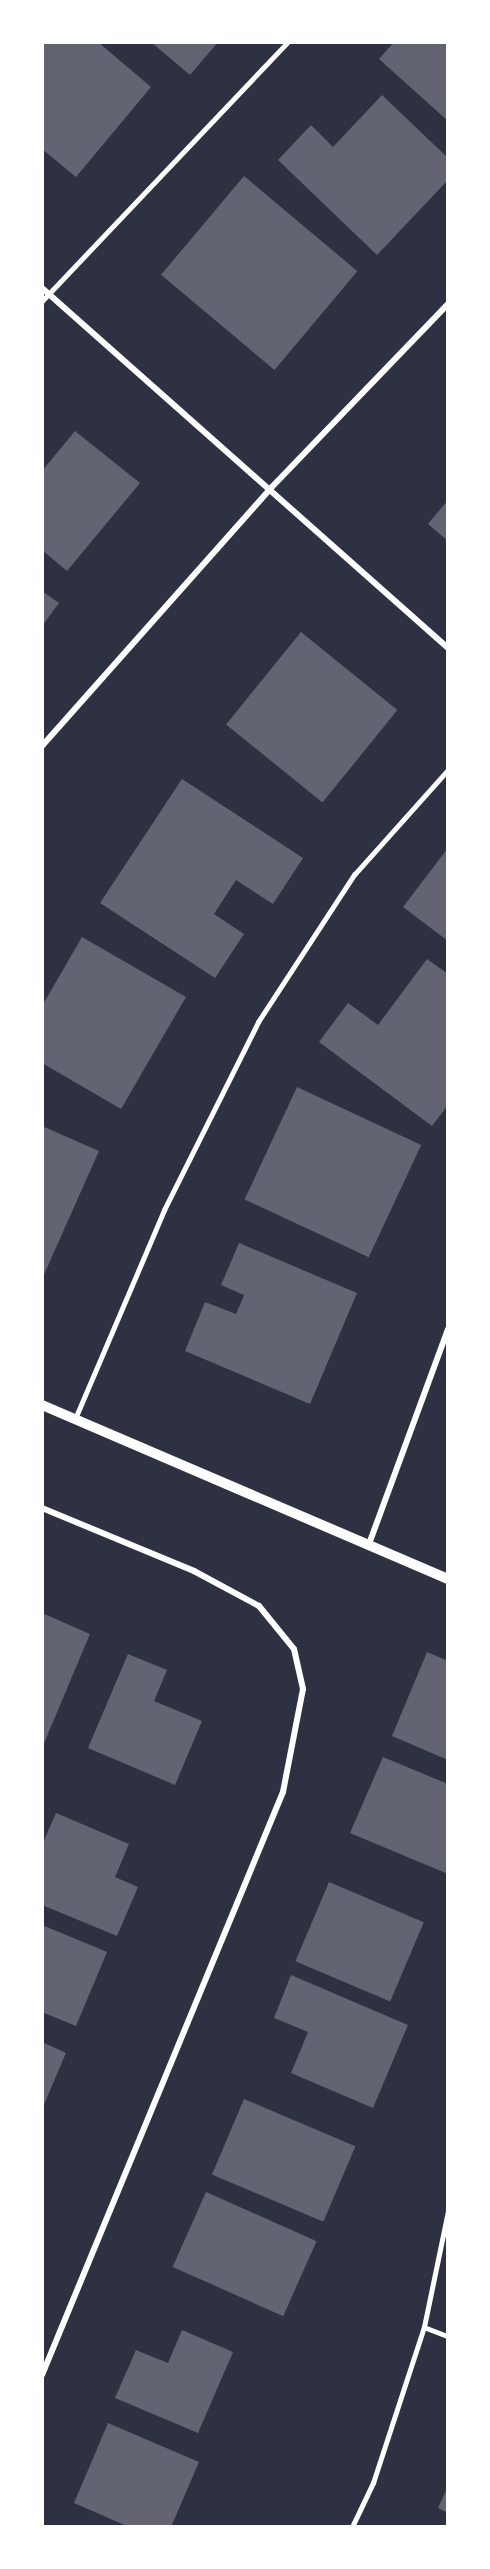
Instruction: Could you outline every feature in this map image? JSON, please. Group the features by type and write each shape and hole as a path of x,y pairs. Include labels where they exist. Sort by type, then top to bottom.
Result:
{"street":[{"path":"42,288 448,648"},
{"path":"42,746 269,490 448,304"},
{"path":"369,1544 448,1329"},
{"path":"42,1405 448,1578"},
{"path":"42,1508 194,1571 259,1606 294,1649 303,1689 283,1792 42,2375"}],"lane":[{"path":"42,301 288,42"},
{"path":"75,1419 164,1210 258,1022 354,875 448,770"},
{"path":"352,2527 373,2483 424,2327 448,2211"},
{"path":"424,2327 448,2336"}],"building":[{"path":"42,42 98,42 151,87 76,177 42,149"},
{"path":"151,42 218,42 190,75"},
{"path":"394,42 448,42 448,121 379,59"},
{"path":"382,95 448,158 448,180 377,255 278,160 311,125 333,147"},
{"path":"244,176 357,271 274,370 161,275"},
{"path":"75,431 140,483 67,571 42,550 42,471"},
{"path":"448,500 448,541 428,524"},
{"path":"42,591 59,603 42,626"},
{"path":"301,632 397,710 322,803 226,724"},
{"path":"182,779 303,858 273,904 236,880 214,914 244,934 215,978 100,903"},
{"path":"448,848 448,941 403,907"},
{"path":"82,937 186,997 121,1109 42,1063 42,1006"},
{"path":"427,959 448,974 448,1105 432,1126 319,1042 348,1003 378,1025"},
{"path":"297,1087 421,1145 369,1257 245,1199"},
{"path":"42,1126 99,1151 42,1279"},
{"path":"239,1243 357,1293 310,1404 185,1351 205,1302 236,1314 244,1295 221,1285"},
{"path":"42,1613 90,1634 42,1748"},
{"path":"427,1652 448,1661 448,1760 392,1736"},
{"path":"128,1654 167,1670 154,1701 202,1721 175,1785 88,1748"},
{"path":"383,1757 448,1784 448,1874 350,1833"},
{"path":"56,1813 129,1844 115,1877 138,1887 117,1936 42,1905 42,1845"},
{"path":"329,1882 424,1922 390,2001 295,1961"},
{"path":"42,1925 107,1952 76,2026 42,2012"},
{"path":"291,1975 408,2025 373,2108 291,2073 308,2032 274,2018"},
{"path":"42,2042 66,2053 42,2109"},
{"path":"244,2099 355,2146 323,2222 212,2174"},
{"path":"206,2192 317,2241 283,2316 173,2267"},
{"path":"182,2330 233,2352 198,2433 115,2398 136,2350 168,2363"},
{"path":"108,2423 199,2462 171,2527 129,2527 74,2503"},
{"path":"448,2486 448,2513 438,2508"}]}
